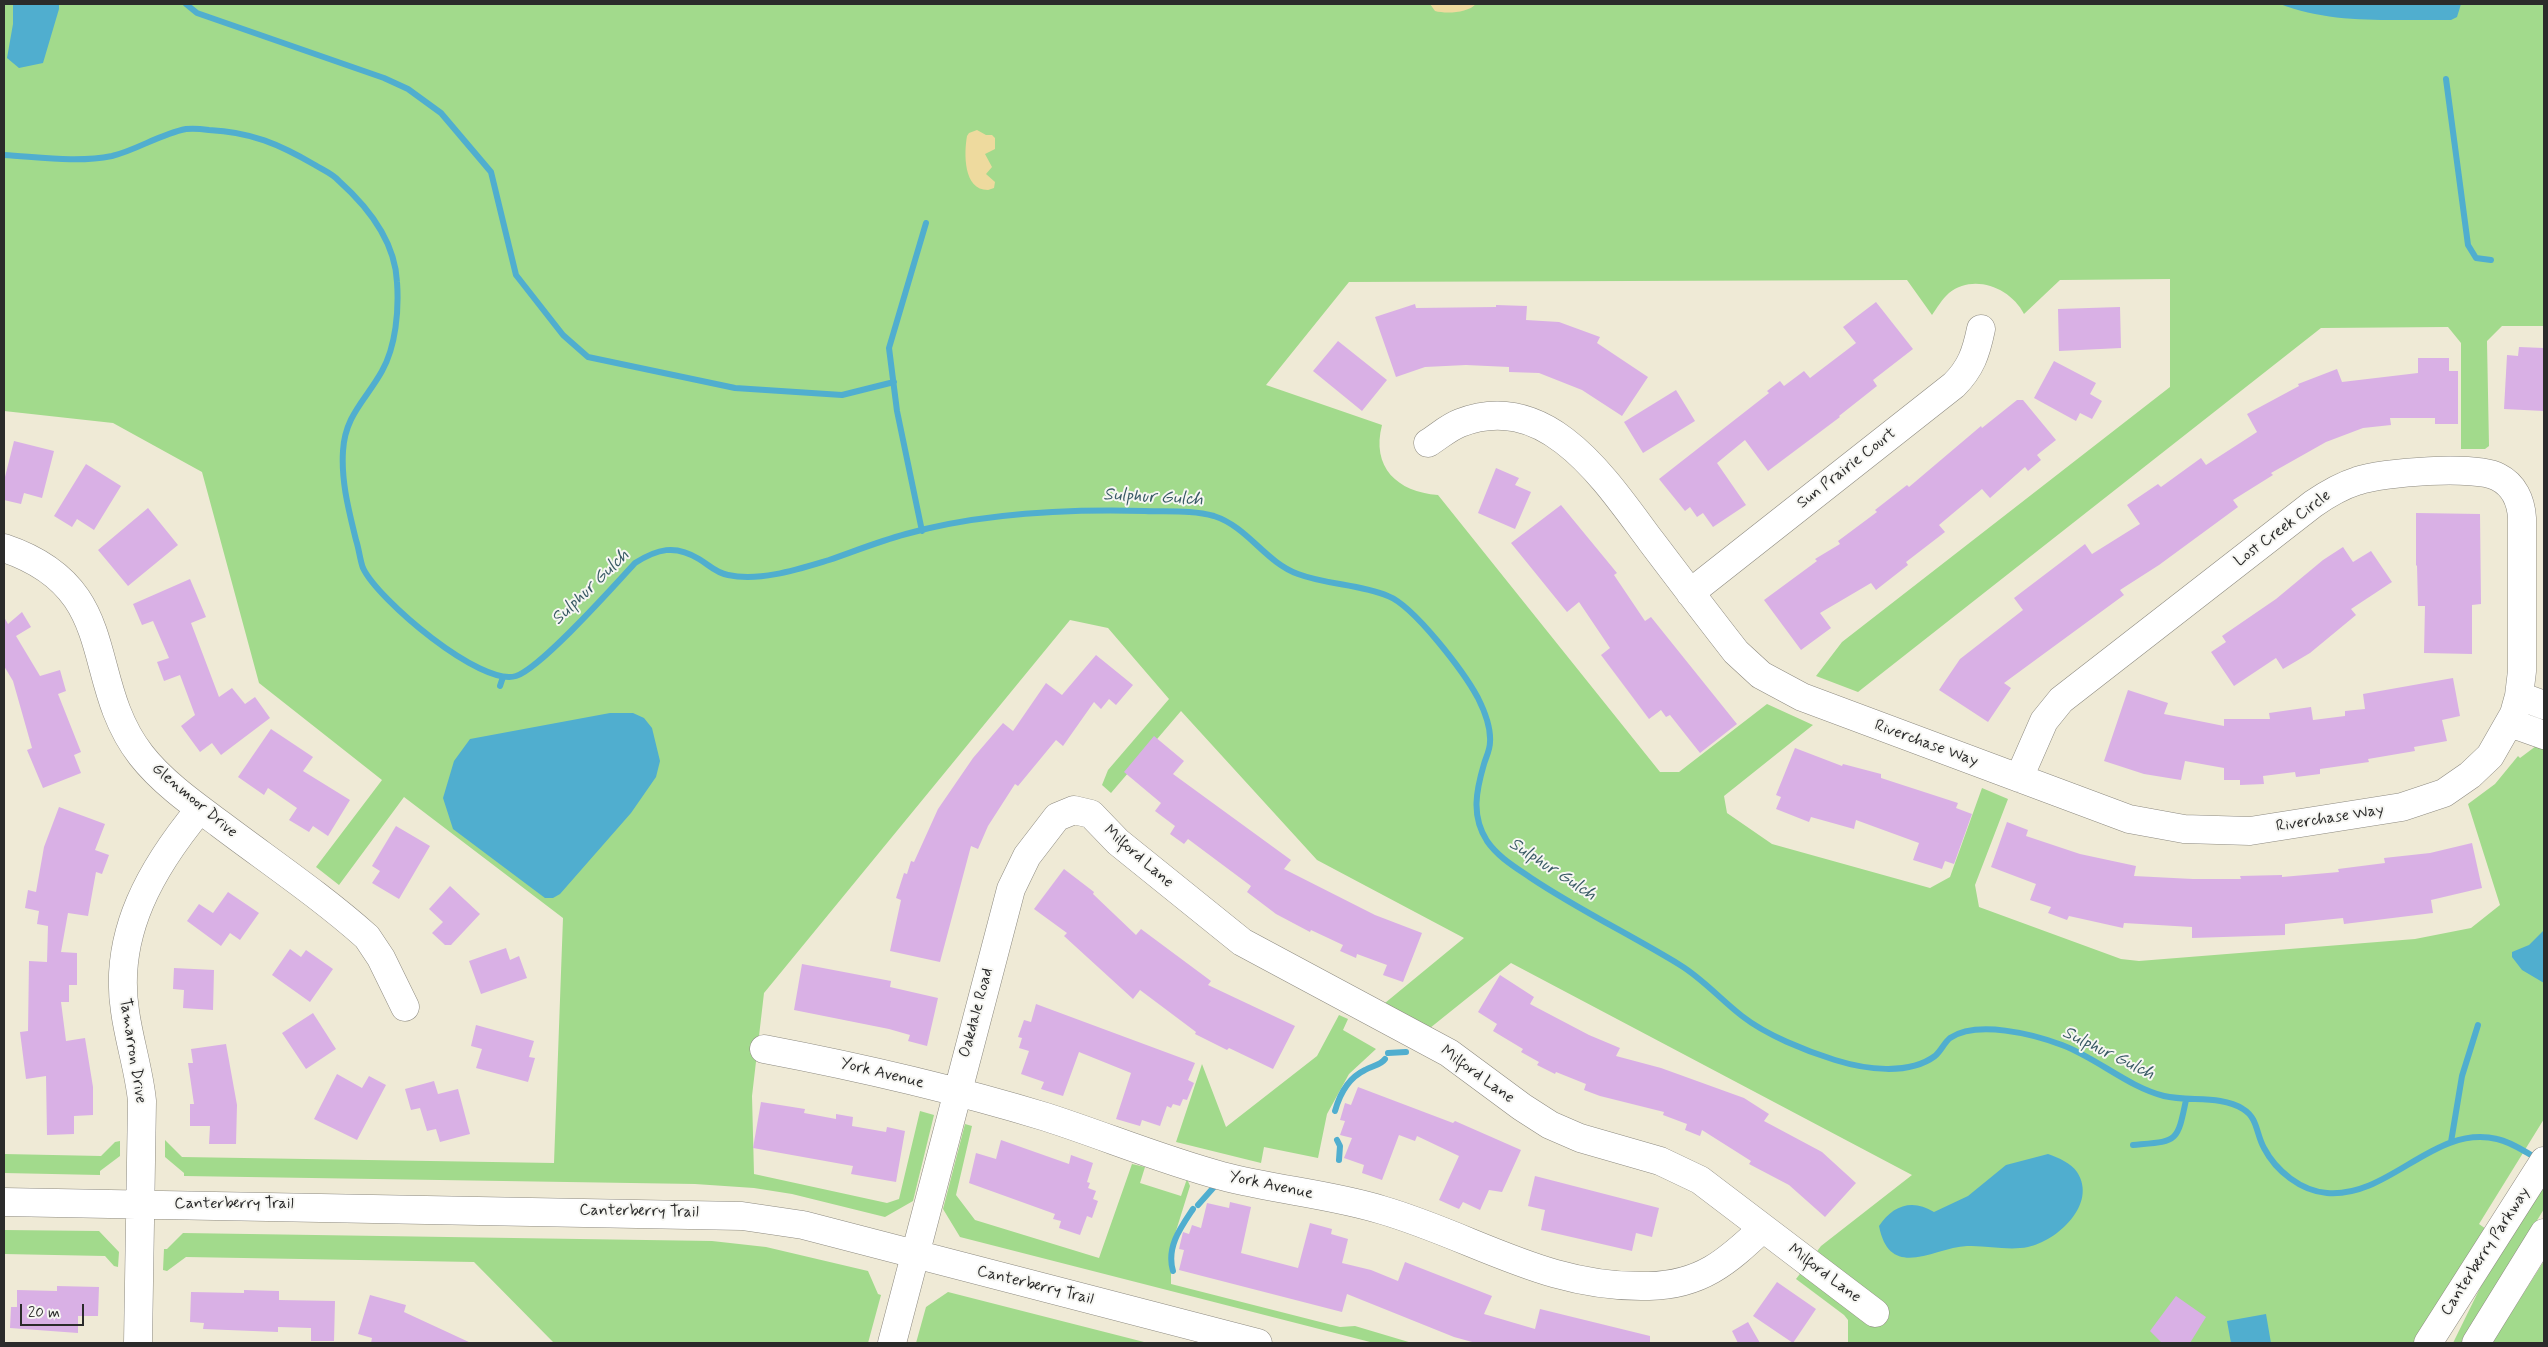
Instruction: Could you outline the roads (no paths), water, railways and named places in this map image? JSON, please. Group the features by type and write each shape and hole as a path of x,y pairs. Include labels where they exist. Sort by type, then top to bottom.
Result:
{"street":[{"name":"Sun Prairie Court","path":"1690,593 1954,385 1968,370 1973,360 1981,329"},
{"name":"Riverchase Way","path":"1428,443 1458,424 1486,416 1514,417 1550,431 1572,446 1592,466 1743,660 1782,688 1822,705 2112,814 2138,821 2210,831 2269,829 2402,807 2438,796 2457,785 2482,764 2497,746 2510,723"},
{"name":"Lost Creek Circle","path":"2019,778 2044,721 2061,700 2312,504 2332,491 2356,481 2396,473 2480,472 2496,476 2517,477 2522,518 2522,671 2532,701 2510,723"},
{"name":"Glenmoor Drive","path":"4,548 29,558 52,573 83,607 96,637 117,709 129,737 152,768 200,809 367,937 382,958 405,1007"},
{"path":"2510,723 2544,735"},
{"name":"Tamarron Drive","path":"138,1343 142,1101 137,1064 123,999 125,953 133,920 146,885 170,847 200,809"},
{"name":"Oakdale Road","path":"892,1343 1005,908 1027,856 1057,817 1074,810 1092,814"},
{"name":"Milford Lane","path":"1092,814 1118,842 1242,942 1449,1053 1522,1108 1550,1125 1580,1138 1645,1156 1673,1166 1713,1189 1875,1313"},
{"name":"York Avenue","path":"764,1049 845,1065 1046,1117 1223,1176 1380,1209 1431,1226 1528,1267 1584,1282 1648,1286 1684,1282 1706,1274 1732,1258 1763,1228"},
{"name":"Canterberry Parkway","path":"2428,1343 2544,1161"},
{"name":"Canterberry Trail","path":"4,1202 723,1214 803,1225 1258,1343"},
{"path":"2476,1343 2544,1233"}],"water":[{"path":"13,4 59,4 43,63 19,68 7,58 13,24"},
{"path":"2280,4 2461,4 2457,17 2451,20 2364,20 2300,11"},
{"path":"610,713 633,713 644,718 652,728 660,761 656,777 631,813 560,894 553,898 545,898 453,829 443,798 454,761 470,739"},
{"path":"2544,930 2544,983 2522,970 2512,957 2512,952 2529,945"},
{"path":"2048,1154 2071,1166 2077,1172 2082,1184 2082,1196 2078,1208 2062,1229 2051,1237 2028,1247 1967,1246 1915,1257 1903,1257 1893,1253 1885,1243 1879,1226 1896,1209 1903,1206 1918,1205 1934,1212 1968,1196 2006,1165"},
{"path":"2266,1314 2271,1343 2231,1343 2227,1321"}],"waterway":[{"path":"186,4 197,13 384,78 408,89 441,113 491,172 516,275 563,335 588,357 735,388 842,395 894,382"},
{"path":"2446,79 2468,245 2476,258 2491,260"},
{"name":"Sulphur Gulch","path":"4,155 58,159 99,158 130,150 176,131 186,129 224,131 252,136 277,145 328,172 350,191 370,214 385,239 395,267 398,293 396,328 391,350 382,371 352,418 343,451 344,485 361,562 372,582 409,619 456,655 479,668 500,676 516,676 527,670 577,626 635,563 651,554 666,550 682,551 690,554 724,574 753,577 779,574 829,560 906,534 964,521 1025,514 1086,511 1189,512 1206,514 1226,521 1237,528 1286,569 1309,578 1377,592 1399,602 1411,613 1438,641 1462,672 1478,698 1485,714 1490,745 1479,784 1476,803 1482,832 1491,847 1507,861 1549,890 1688,971 1742,1016 1774,1036 1835,1060 1859,1066 1886,1069 1912,1066 1924,1062 1935,1056 1950,1038 1975,1030 1990,1029 2036,1037 2062,1045 2088,1057 2151,1092 2174,1098 2215,1100 2243,1109 2254,1122 2261,1143 2269,1156 2282,1172 2299,1184 2327,1193 2350,1192 2371,1185 2432,1151 2453,1142 2474,1137 2503,1140 2538,1159"},
{"path":"922,531 897,411 889,348 926,223"},
{"path":"500,686 503,677"},
{"path":"2451,1142 2462,1076 2478,1025"},
{"path":"1388,1053 1406,1052"},
{"path":"1335,1111 1339,1098 1349,1082 1359,1073 1379,1064 1385,1059"},
{"path":"2133,1145 2167,1141 2173,1138 2180,1125 2186,1100"},
{"path":"1337,1140 1340,1146 1339,1160"},
{"path":"1198,1205 1214,1187"},
{"path":"1173,1271 1171,1262 1173,1246 1193,1209"}]}
